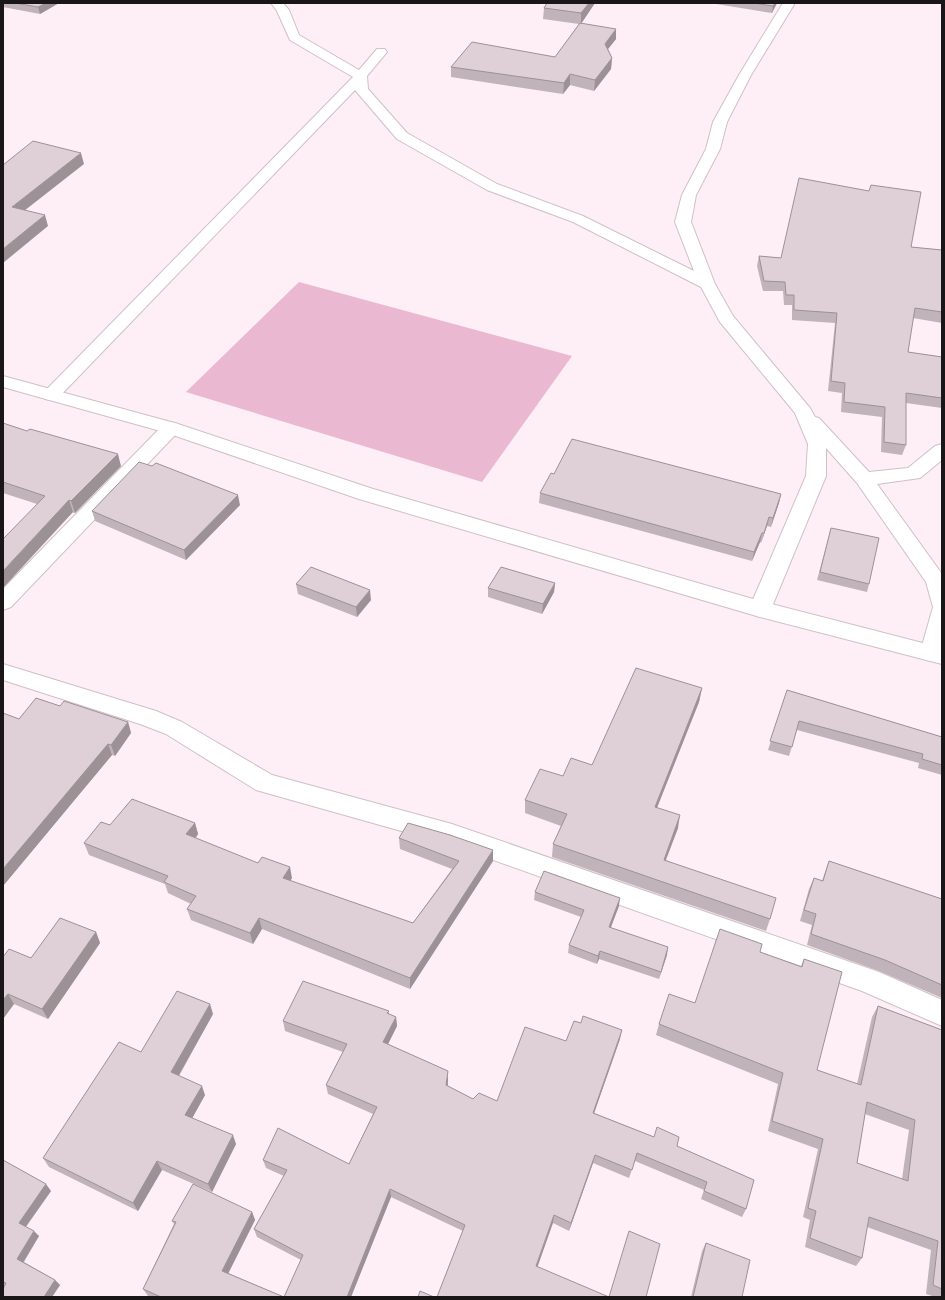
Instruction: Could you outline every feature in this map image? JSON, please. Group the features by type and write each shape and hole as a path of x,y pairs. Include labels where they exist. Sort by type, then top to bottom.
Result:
{"street":[{"path":"277,3 283,10 294,37 361,76"},
{"path":"789,3 745,75 720,122 712,149 689,195 684,222 707,284 726,318 804,412 864,479 936,581 942,604"},
{"path":"51,396 361,76 381,52"},
{"path":"361,76 361,90 402,136 492,187 578,219 707,284"},
{"path":"3,381 51,396 171,428 366,494 760,610 936,654 942,611"},
{"path":"760,610 816,476 817,444 804,412"},
{"path":"3,602 171,428"},
{"path":"864,479 914,474 942,450"},
{"path":"3,672 148,717 174,728 265,783 452,835 869,981 942,1013"}],"shaded area":[{"path":"299,282 572,356 482,482 186,392"}],"building":[{"path":"15,3 46,3 38,7"},
{"path":"547,3 589,3 581,13 544,8"},
{"path":"753,3 775,3 773,6"},
{"path":"580,23 616,29 605,44 612,58 595,80 570,74 564,83 451,67 472,42 555,57"},
{"path":"33,141 81,153 12,207 45,215 3,249 3,165"},
{"path":"799,178 869,191 871,185 921,192 911,247 942,250 942,312 915,308 908,352 942,357 942,398 906,393 906,445 884,442 885,407 844,402 845,383 831,381 837,313 794,310 794,295 786,295 785,282 764,281 759,256 781,258"},
{"path":"3,423 27,431 30,429 118,454 71,501 69,500 3,571 3,539 45,496 3,482"},
{"path":"572,439 781,494 773,518 769,517 764,533 762,533 754,552 540,493 551,473 554,474"},
{"path":"139,462 152,466 156,463 238,495 184,550 92,511"},
{"path":"831,528 879,538 869,584 820,572"},
{"path":"311,567 370,590 356,607 296,584"},
{"path":"501,567 555,583 543,604 488,588"},
{"path":"636,668 702,688 655,807 680,815 664,860 776,898 770,919 553,844 567,814 525,800 540,769 563,776 571,758 592,765"},
{"path":"787,690 942,737 942,765 922,759 923,754 799,721 792,747 770,741"},
{"path":"36,698 60,706 64,701 128,722 111,745 108,744 3,869 3,713 19,719"},
{"path":"132,799 195,823 186,834 258,863 262,857 290,867 283,878 413,923 459,861 399,838 408,823 450,835 493,850 410,978 259,918 250,933 187,909 196,896 164,882 168,876 84,843 101,822 110,825"},
{"path":"829,861 942,899 942,985 885,960 811,934 816,914 804,910 814,878 823,881"},
{"path":"544,871 620,898 609,927 668,947 661,972 600,951 598,956 569,945 584,910 535,892"},
{"path":"60,918 96,932 42,1009 8,994 3,1000 3,957 9,949 31,958"},
{"path":"720,929 762,944 760,952 802,967 804,959 842,972 817,1070 861,1085 878,1006 942,1030 942,1289 933,1285 938,1241 869,1217 862,1258 810,1238 816,1211 808,1208 823,1139 772,1121 783,1073 659,1024 669,994 695,1003","holes":["867,1102 915,1120 908,1181 857,1163"]},
{"path":"303,981 389,1011 387,1013 396,1017 383,1042 448,1071 446,1085 473,1099 479,1093 497,1101 525,1027 566,1041 574,1021 581,1023 583,1016 622,1030 593,1113 654,1137 657,1127 679,1137 677,1146 754,1180 746,1209 704,1191 707,1182 637,1153 632,1170 595,1155 571,1223 554,1215 536,1266 609,1297 437,1297 465,1225 390,1189 347,1297 284,1297 303,1255 254,1229 287,1170 263,1160 278,1128 349,1164 377,1107 326,1085 347,1044 283,1021"},
{"path":"177,991 210,1004 171,1072 202,1086 185,1115 233,1135 208,1184 157,1161 133,1203 43,1158 119,1042 141,1052"},
{"path":"3,1160 46,1184 19,1223 34,1231 17,1259 55,1280 44,1297 3,1297 3,1289 6,1283 3,1282"},
{"path":"193,1184 252,1212 222,1271 284,1297 161,1297 143,1289 176,1222 172,1221"},
{"path":"629,1231 660,1244 646,1297 609,1297"},
{"path":"706,1243 750,1260 742,1297 693,1297"},
{"path":"420,1291 434,1297 418,1297"}]}
